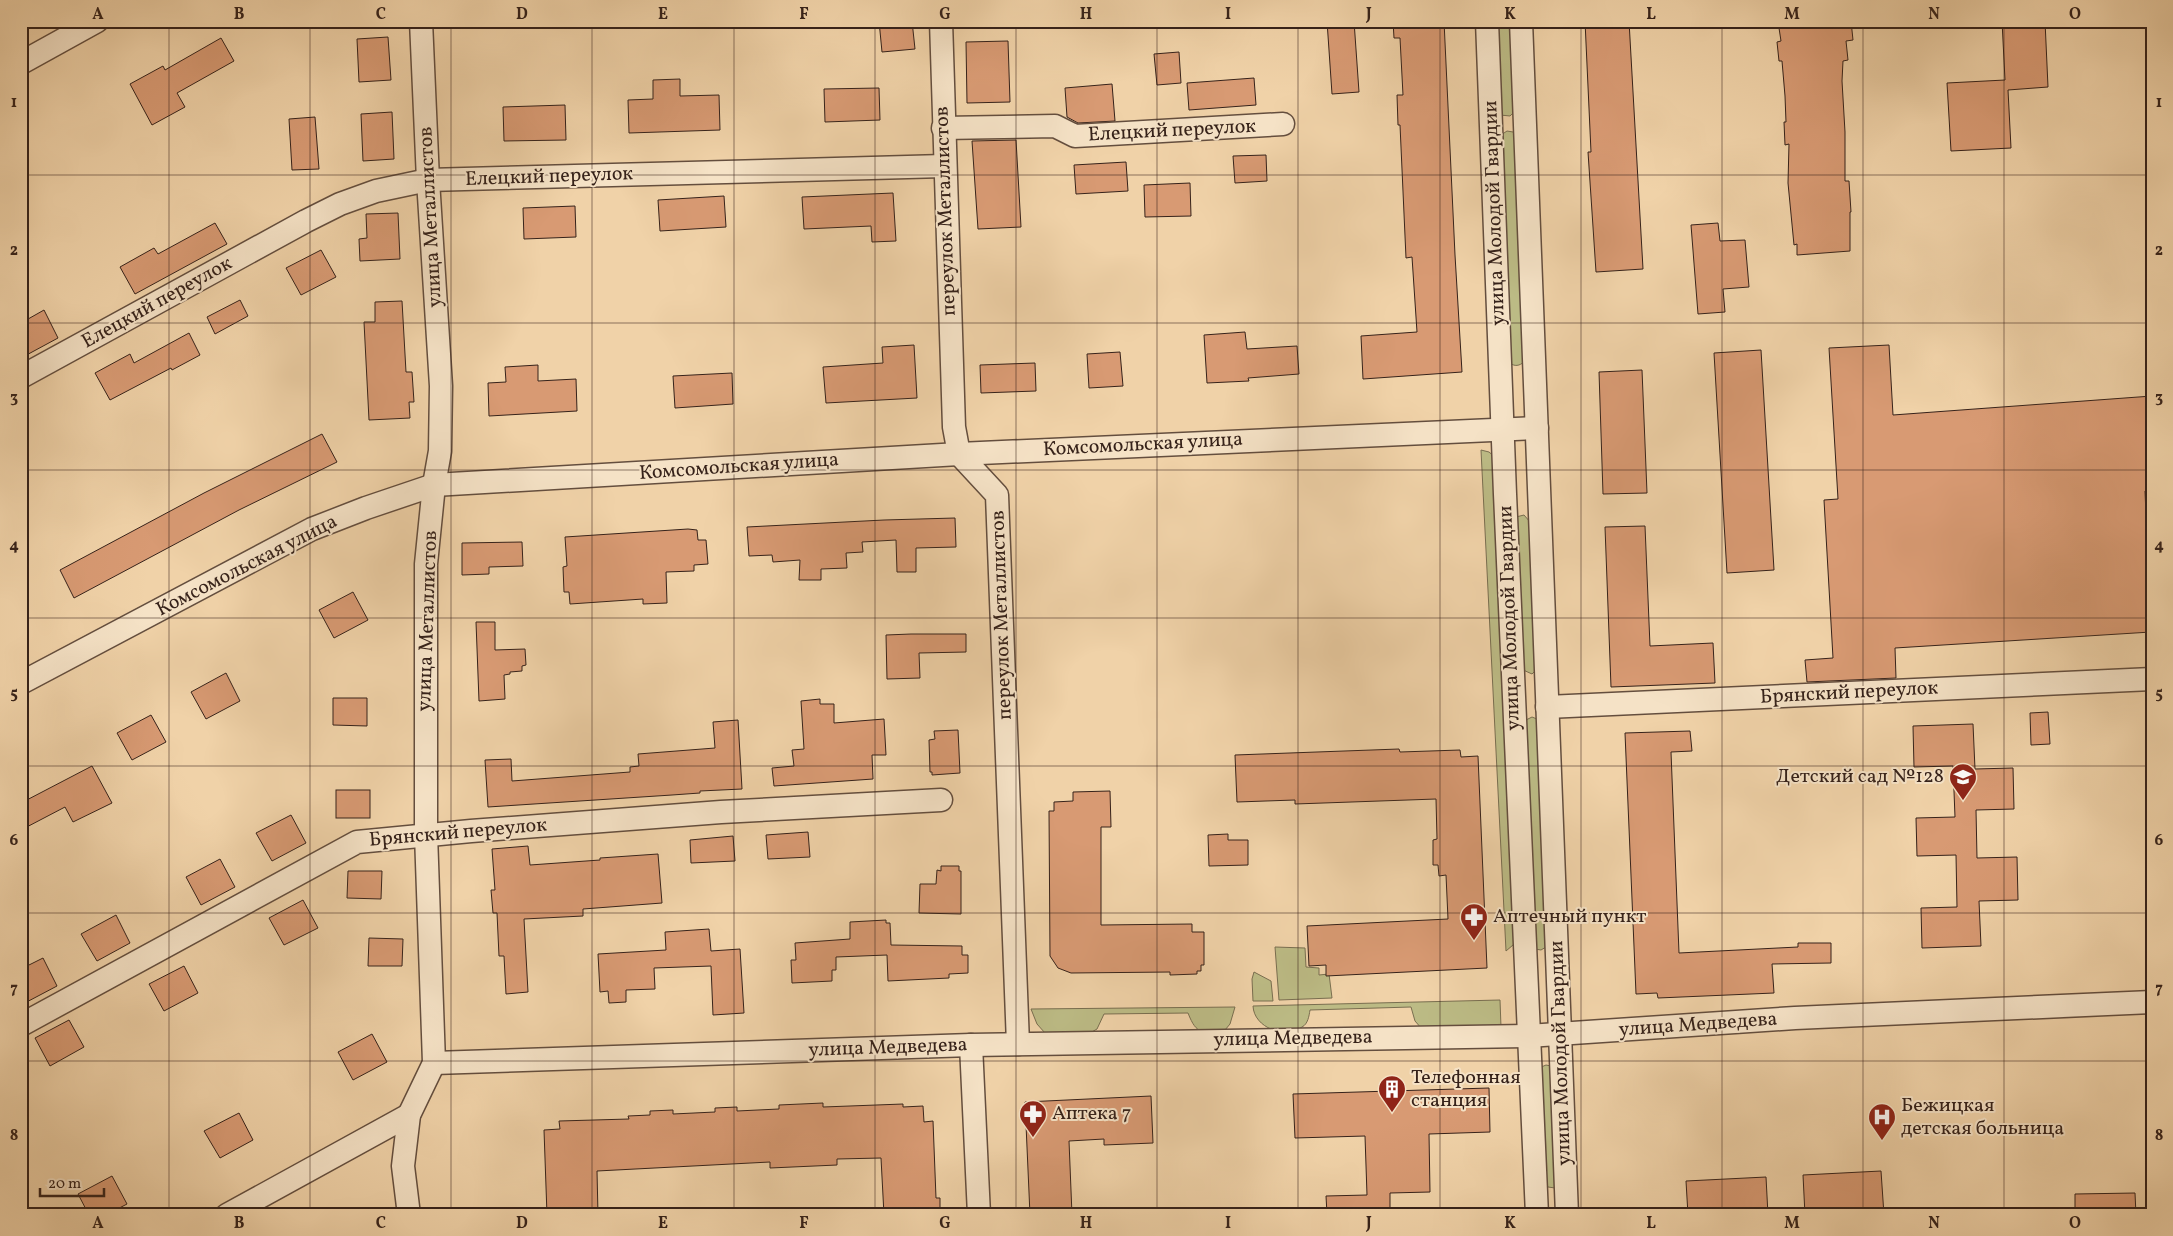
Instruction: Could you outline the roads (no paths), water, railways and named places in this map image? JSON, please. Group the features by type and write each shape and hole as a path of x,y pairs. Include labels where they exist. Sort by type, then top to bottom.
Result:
{"street":[{"path":"21,63 97,21"},
{"name":"улица Металлистов","path":"409,1215 403,1166 409,1115 434,1063 426,834 426,564 434,485 440,451 441,386 428,180 421,21"},
{"name":"переулок Металлистов","path":"941,21 944,166 954,427 959,454 997,495 1018,1044"},
{"name":"улица Молодой Гвардии","path":"1487,21 1502,428 1537,1215"},
{"name":"улица Молодой Гвардии","path":"1520,21 1567,1215"},
{"name":"Елецкий переулок","path":"943,128 1055,126 1076,136 1283,124"},
{"name":"Елецкий переулок","path":"21,377 340,204 376,191 428,180 944,166"},
{"name":"Комсомольская улица","path":"21,683 312,529 434,485 959,454 1502,428 1537,428"},
{"name":"Брянский переулок","path":"1547,707 2152,679"},
{"name":"Брянский переулок","path":"21,1025 357,842 426,834 711,813 941,800"},
{"name":"улица Медведева","path":"434,1063 971,1045 1528,1036 1795,1018 2152,1002"},
{"path":"971,1045 979,1215"},
{"path":"227,1215 409,1115"}],"place":[{"name":"Детский сад №128","path":"1963,801"},
{"name":"Аптечный пункт","path":"1474,941"},
{"name":"Телефонная станция","path":"1392,1113"},
{"name":"Аптека 7","path":"1033,1138"},
{"name":"Бежицкая детская больница","path":"1882,1141"}]}
